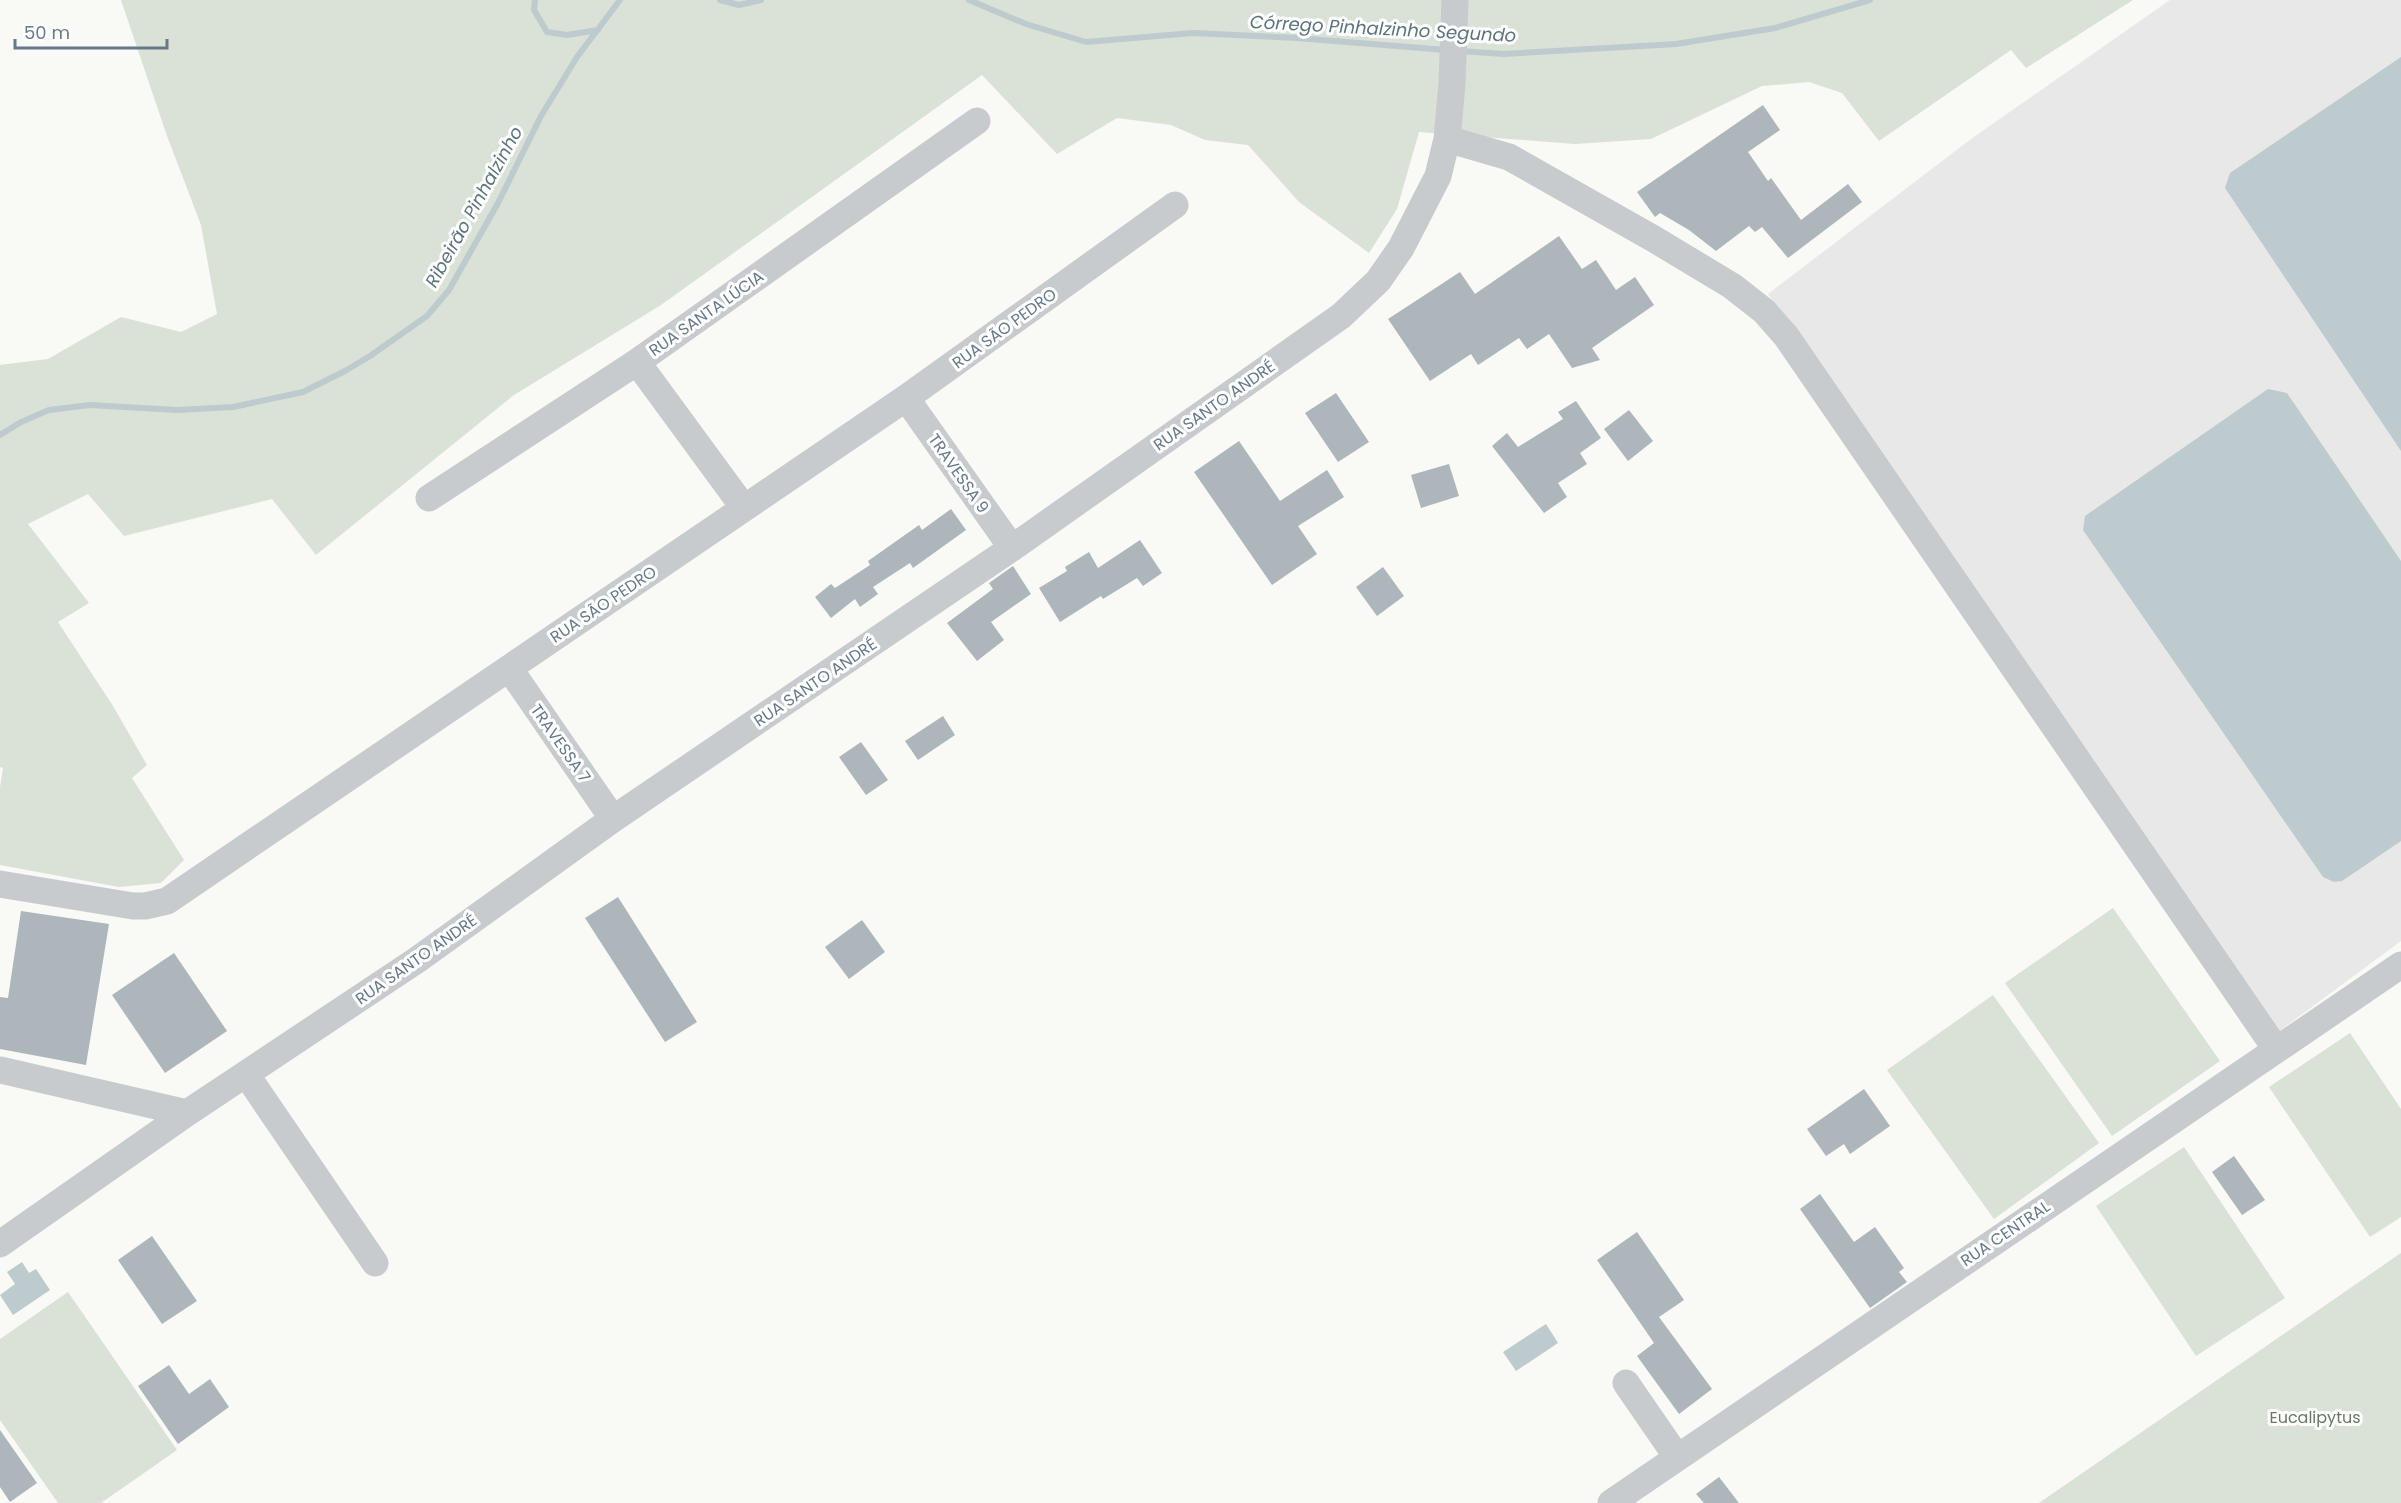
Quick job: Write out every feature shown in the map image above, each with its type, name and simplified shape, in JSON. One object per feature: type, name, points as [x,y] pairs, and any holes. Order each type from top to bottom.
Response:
[{"type":"street","name":"RUA SANTO ANDRÉ","points":[[0,1244],[187,1113],[417,960],[613,819],[1012,548],[1349,309],[1378,281],[1401,248],[1434,186],[1447,139],[1455,10]]},
{"type":"street","name":"RUA SANTA LÚCIA","points":[[429,498],[637,362],[977,122]]},
{"type":"street","points":[[1447,139],[1509,157],[1543,175],[1732,286],[1764,311],[1786,336],[2276,1049]]},
{"type":"street","name":"RUA SÃO PEDRO","points":[[0,884],[133,906],[167,901],[906,399],[1175,205]]},
{"type":"street","points":[[637,362],[744,508]]},
{"type":"street","name":"TRAVESSA 9","points":[[906,399],[1012,548]]},
{"type":"street","name":"TRAVESSA 7","points":[[509,668],[613,819]]},
{"type":"street","name":"RUA CENTRAL","points":[[1611,1503],[2401,965]]},
{"type":"street","points":[[0,1071],[187,1113]]},
{"type":"street","points":[[246,1074],[375,1263]]},
{"type":"street","points":[[1626,1383],[1677,1457]]},
{"type":"shaded area","points":[[2170,0],[2401,0],[2401,941],[2278,1032],[1768,294],[1971,139]]},
{"type":"shaded area","points":[[2401,57],[2401,451],[2225,188],[2230,173]]},
{"type":"shaded area","points":[[2268,389],[2287,393],[2401,561],[2401,841],[2342,881],[2334,882],[2323,877],[2083,530],[2085,516]]},
{"type":"shaded area","points":[[22,1262],[29,1273],[36,1269],[50,1290],[13,1315],[0,1295],[15,1284],[7,1272]]},
{"type":"shaded area","points":[[1546,1324],[1558,1343],[1516,1371],[1503,1352]]},
{"type":"green space","points":[[121,0],[2133,0],[2026,68],[2011,50],[1879,141],[1842,93],[1809,82],[1762,86],[1651,139],[1575,144],[1419,132],[1397,209],[1369,253],[1299,202],[1248,145],[1205,140],[1171,125],[1117,118],[1057,154],[982,75],[661,305],[514,395],[316,555],[272,499],[124,536],[88,494],[28,524],[89,603],[58,622],[113,706],[147,765],[132,778],[184,860],[161,883],[119,887],[0,865],[0,787],[3,768],[0,767],[0,365],[48,359],[121,317],[181,332],[217,314],[201,225],[167,136]]},
{"type":"green space","points":[[2113,908],[2220,1061],[2112,1136],[2005,983]]},
{"type":"green space","points":[[1993,995],[2099,1143],[1994,1219],[1887,1070]]},
{"type":"green space","points":[[2350,1033],[2401,1109],[2401,1217],[2370,1237],[2269,1087]]},
{"type":"green space","points":[[2184,1147],[2285,1298],[2196,1356],[2096,1206]]},
{"type":"green space","name":"Eucalipytus","points":[[2401,1253],[2401,1503],[2039,1503]]},
{"type":"green space","points":[[68,1292],[177,1450],[101,1503],[58,1503],[0,1420],[0,1339]]},
{"type":"building","points":[[1763,105],[1780,130],[1748,152],[1768,181],[1771,178],[1801,220],[1848,184],[1862,202],[1788,258],[1762,227],[1755,232],[1749,226],[1716,251],[1689,230],[1660,213],[1655,217],[1637,192]]},
{"type":"building","points":[[1559,236],[1582,269],[1596,260],[1616,290],[1635,277],[1654,305],[1592,348],[1600,360],[1572,368],[1549,334],[1527,349],[1519,338],[1478,365],[1471,354],[1430,381],[1388,319],[1460,272],[1475,294]]},
{"type":"building","points":[[1336,393],[1369,442],[1338,462],[1305,413]]},
{"type":"building","points":[[1576,401],[1601,438],[1580,453],[1587,464],[1558,483],[1567,497],[1544,513],[1492,446],[1507,433],[1518,447],[1563,419],[1558,412]]},
{"type":"building","points":[[1629,410],[1653,441],[1628,461],[1604,429]]},
{"type":"building","points":[[1239,441],[1280,501],[1327,470],[1344,497],[1298,526],[1317,554],[1272,585],[1194,472]]},
{"type":"building","points":[[1449,464],[1459,496],[1421,508],[1411,475]]},
{"type":"building","points":[[951,509],[966,530],[913,568],[910,563],[873,587],[878,594],[860,607],[855,599],[831,618],[815,597],[831,584],[835,588],[870,565],[868,561],[919,525],[922,530]]},
{"type":"building","points":[[1140,540],[1162,573],[1143,586],[1137,578],[1103,599],[1101,596],[1060,622],[1039,588],[1067,571],[1065,567],[1089,552],[1098,568]]},
{"type":"building","points":[[1013,566],[1031,594],[991,622],[1004,640],[977,661],[947,623],[993,589],[989,583]]},
{"type":"building","points":[[1383,567],[1404,596],[1377,616],[1356,587]]},
{"type":"building","points":[[943,716],[955,735],[918,760],[905,741]]},
{"type":"building","points":[[861,742],[888,780],[866,795],[839,757]]},
{"type":"building","points":[[618,897],[697,1022],[665,1042],[585,918]]},
{"type":"building","points":[[21,911],[109,924],[86,1065],[0,1049],[0,997],[8,998]]},
{"type":"building","points":[[862,920],[885,952],[849,979],[825,947]]},
{"type":"building","points":[[174,953],[227,1031],[165,1073],[112,995]]},
{"type":"building","points":[[1864,1089],[1890,1126],[1850,1154],[1844,1144],[1826,1156],[1807,1129]]},
{"type":"building","points":[[2234,1156],[2265,1200],[2242,1215],[2212,1172]]},
{"type":"building","points":[[1820,1194],[1854,1242],[1875,1227],[1904,1268],[1899,1272],[1907,1282],[1870,1308],[1800,1209]]},
{"type":"building","points":[[1637,1232],[1684,1300],[1659,1317],[1712,1389],[1679,1414],[1637,1356],[1654,1343],[1597,1260]]},
{"type":"building","points":[[152,1236],[197,1301],[162,1324],[118,1260]]},
{"type":"building","points":[[169,1365],[189,1394],[210,1379],[229,1407],[178,1444],[138,1386]]},
{"type":"building","points":[[0,1430],[37,1483],[10,1502],[0,1487]]},
{"type":"building","points":[[1719,1477],[1739,1503],[1704,1503],[1696,1494]]},
{"type":"waterway","points":[[535,0],[534,10],[547,32],[567,35],[598,30]]},
{"type":"waterway","name":"Ribeirão Pinhalzinho","points":[[0,435],[21,422],[49,410],[90,405],[177,410],[233,407],[303,392],[370,356],[427,316],[449,290],[498,203],[541,116],[577,57],[620,0]]},
{"type":"waterway","name":"Córrego Pinhalzinho Segundo","points":[[720,0],[739,5],[761,0]]},
{"type":"waterway","name":"Córrego Pinhalzinho Segundo","points":[[969,0],[1026,24],[1086,42],[1193,33],[1297,38],[1446,50]]},
{"type":"waterway","name":"Córrego Pinhalzinho Segundo","points":[[1459,51],[1504,54],[1676,44],[1775,28],[1870,0]]}]
